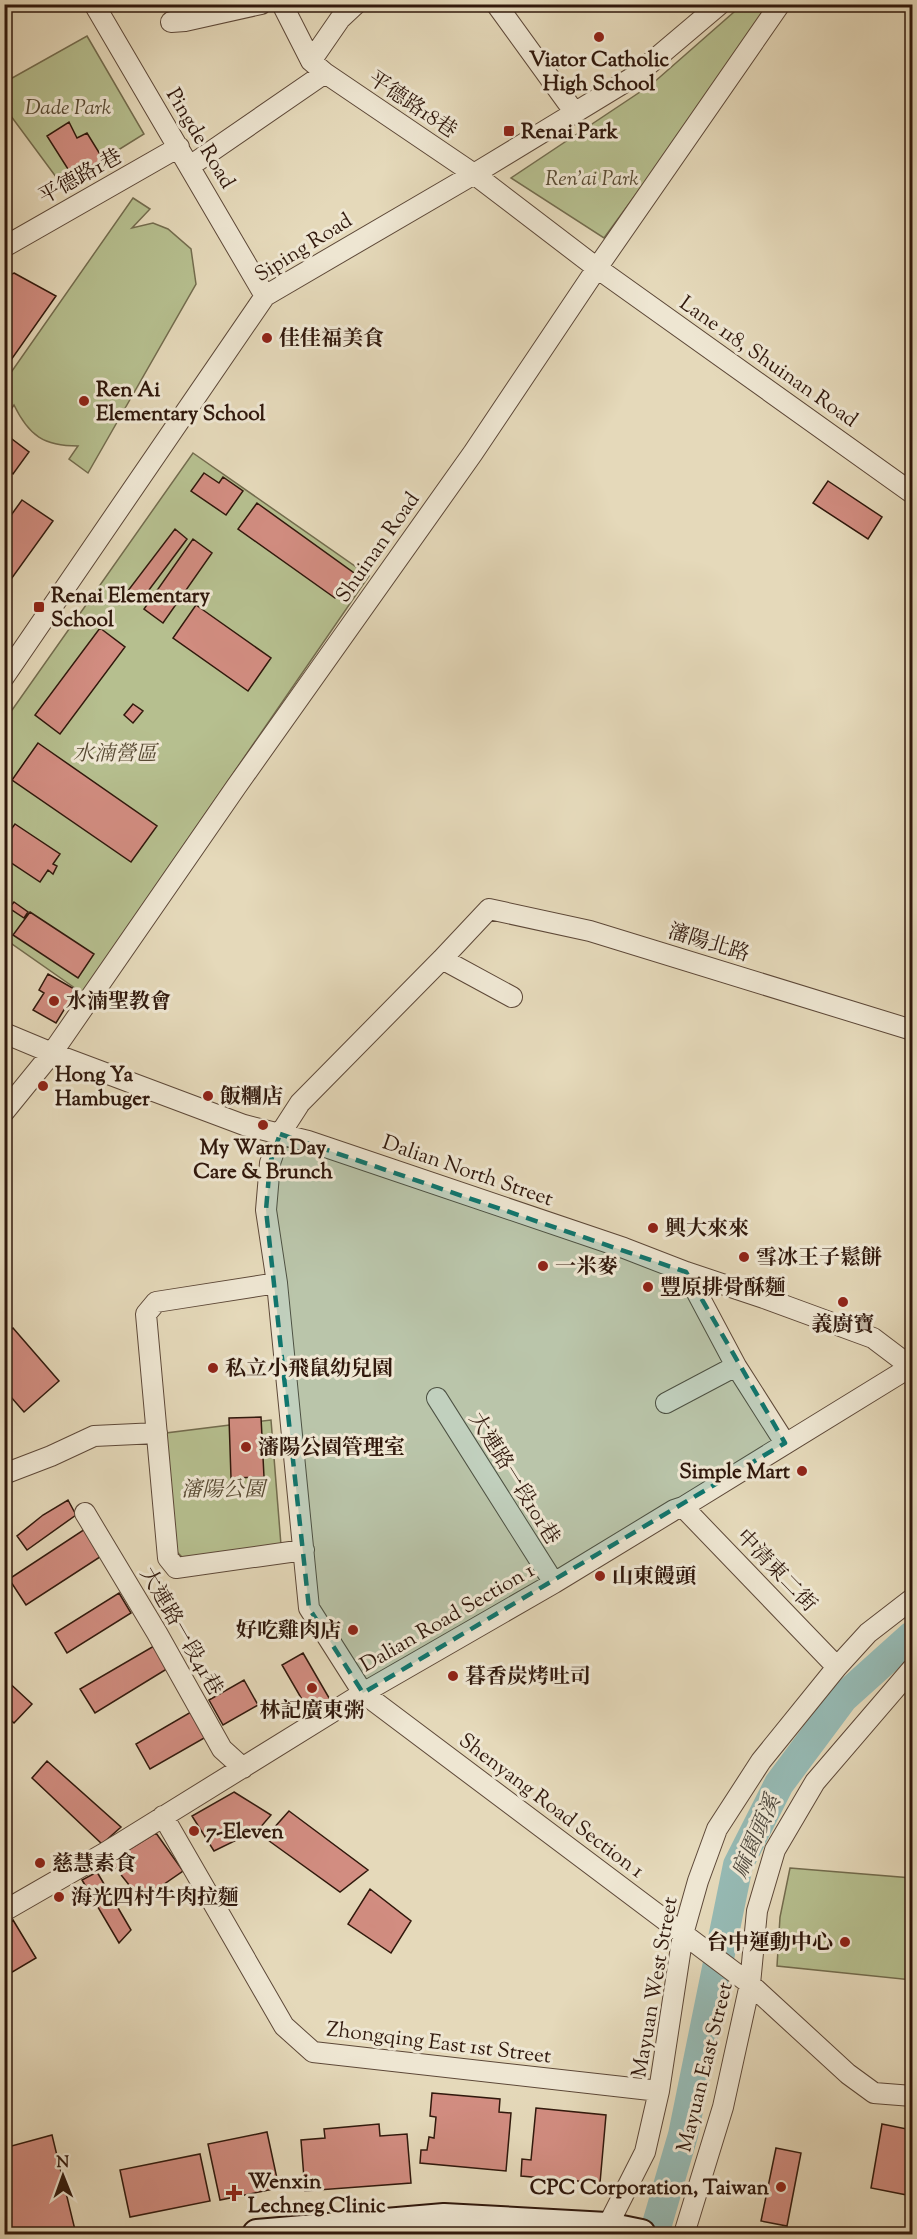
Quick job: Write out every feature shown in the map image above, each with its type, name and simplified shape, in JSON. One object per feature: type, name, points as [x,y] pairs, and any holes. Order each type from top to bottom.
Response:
[{"type":"main road","points":[[257,2235],[444,2218],[641,2235]]},
{"type":"street","name":"Pingde Road","points":[[94,4],[265,296]]},
{"type":"street","points":[[171,22],[261,4]]},
{"type":"street","points":[[282,4],[318,67]]},
{"type":"street","points":[[190,166],[318,67],[340,19],[356,4]]},
{"type":"street","points":[[496,4],[575,113]]},
{"type":"street","name":"Siping Road","points":[[4,677],[265,296],[474,174],[635,76],[720,4]]},
{"type":"street","name":"Shuinan Road","points":[[4,1112],[52,1053],[236,787],[473,453],[597,268],[780,4]]},
{"type":"street","name":"平德路18巷","points":[[318,67],[474,174],[597,268]]},
{"type":"street","name":"平德路1巷","points":[[4,247],[179,147]]},
{"type":"street","name":"Lane 118, Shuinan Road","points":[[597,268],[912,493]]},
{"type":"street","name":"瀋陽北路","points":[[442,959],[489,909],[590,931],[912,1030]]},
{"type":"street","points":[[363,1693],[309,1608],[277,1283],[266,1210],[270,1163],[280,1134],[300,1103],[442,959],[512,997]]},
{"type":"street","name":"Dalian North Street","points":[[4,1033],[244,1125],[308,1141],[624,1248],[873,1338],[911,1366]]},
{"type":"street","points":[[686,1272],[736,1366],[785,1443]]},
{"type":"street","points":[[277,1283],[156,1302],[146,1314],[168,1558],[176,1568],[304,1550]]},
{"type":"street","points":[[666,1403],[736,1366]]},
{"type":"street","name":"Dalian Road Section 1","points":[[4,1911],[103,1854],[363,1693],[554,1583],[674,1510],[683,1507],[911,1366]]},
{"type":"street","name":"大連路一段101巷","points":[[436,1398],[554,1583]]},
{"type":"street","points":[[4,1474],[94,1436],[157,1433]]},
{"type":"street","name":"中清東二街","points":[[683,1507],[837,1667]]},
{"type":"street","name":"大連路一段41巷","points":[[85,1513],[151,1623],[222,1749],[243,1768]]},
{"type":"street","name":"Mayuan West Street","points":[[608,2231],[645,2152],[690,1939],[698,1881],[717,1829],[761,1761],[837,1667],[868,1633],[912,1599]]},
{"type":"street","name":"Mayuan East Street","points":[[684,2235],[723,2108],[750,1984],[757,1911],[775,1850],[815,1782],[912,1669]]},
{"type":"street","name":"Shenyang Road Section 1","points":[[363,1693],[750,1984],[848,2074],[874,2093],[912,2096]]},
{"type":"street","name":"Zhongqing East 1st Street","points":[[162,1816],[285,2026],[313,2052],[659,2091]]},
{"type":"highlighted area","points":[[280,1134],[686,1272],[785,1443],[363,1693],[309,1608],[266,1210],[270,1163]]},
{"type":"green space","name":"Ren'ai Park","points":[[742,5],[774,5],[604,238],[511,178],[652,84]]},
{"type":"green space","name":"Dade Park","points":[[87,36],[144,134],[62,185],[5,108],[5,82]]},
{"type":"green space","points":[[133,198],[150,209],[132,228],[153,223],[168,229],[191,249],[196,284],[88,473],[69,459],[78,446],[56,444],[39,437],[32,432],[14,405],[5,418],[5,381]]},
{"type":"green space","name":"水湳營區","points":[[193,453],[369,576],[82,993],[5,939],[5,720]]},
{"type":"green space","name":"瀋陽公園","points":[[271,1420],[281,1545],[276,1551],[182,1557],[174,1549],[166,1433]]},
{"type":"green space","name":"台中運動中心","points":[[790,1868],[912,1878],[912,1980],[777,1966],[780,1917]]},
{"type":"building","points":[[69,122],[77,138],[87,133],[103,159],[73,177],[47,136]]},
{"type":"building","points":[[14,273],[56,296],[4,370],[4,278]]},
{"type":"building","points":[[4,433],[29,452],[13,474],[4,467]]},
{"type":"building","points":[[204,473],[219,483],[223,477],[243,491],[226,515],[191,491]]},
{"type":"building","points":[[828,481],[882,517],[868,539],[813,503]]},
{"type":"building","points":[[22,500],[53,521],[4,589],[4,525]]},
{"type":"building","points":[[257,503],[361,578],[348,596],[340,591],[335,598],[238,529]]},
{"type":"building","points":[[175,529],[187,539],[140,602],[127,592]]},
{"type":"building","points":[[193,539],[212,553],[163,623],[144,609]]},
{"type":"building","points":[[196,605],[271,658],[248,691],[173,638]]},
{"type":"building","points":[[100,628],[125,647],[60,734],[35,715]]},
{"type":"building","points":[[133,704],[143,711],[133,723],[124,715]]},
{"type":"building","points":[[38,743],[157,826],[131,862],[12,780]]},
{"type":"building","points":[[15,824],[60,854],[53,864],[57,866],[53,874],[48,870],[40,882],[4,858],[4,839]]},
{"type":"building","points":[[4,858],[11,862],[4,871]]},
{"type":"building","points":[[14,902],[28,912],[24,918],[9,908]]},
{"type":"building","points":[[30,912],[94,954],[78,978],[13,935]]},
{"type":"building","name":"水湳聖教會","points":[[48,974],[76,990],[56,1023],[33,1010],[44,993],[39,990]]},
{"type":"building","points":[[13,1328],[59,1381],[24,1412],[4,1389],[4,1335]]},
{"type":"building","points":[[4,1400],[11,1407],[4,1413]]},
{"type":"building","name":"瀋陽公園管理室","points":[[261,1417],[264,1477],[231,1478],[229,1418]]},
{"type":"building","points":[[68,1500],[76,1515],[27,1550],[17,1536],[43,1515]]},
{"type":"building","points":[[85,1529],[103,1555],[26,1605],[9,1579]]},
{"type":"building","points":[[119,1593],[131,1613],[67,1653],[55,1633]]},
{"type":"building","points":[[154,1646],[170,1667],[95,1713],[80,1689]]},
{"type":"building","points":[[303,1653],[332,1703],[311,1715],[282,1665]]},
{"type":"building","points":[[4,1678],[32,1704],[14,1723],[4,1714]]},
{"type":"building","points":[[244,1680],[258,1705],[223,1725],[209,1700]]},
{"type":"building","points":[[191,1712],[206,1737],[150,1769],[136,1744]]},
{"type":"building","points":[[47,1761],[121,1827],[102,1844],[32,1778]]},
{"type":"building","points":[[234,1792],[271,1815],[259,1829],[214,1851],[192,1816]]},
{"type":"building","points":[[289,1811],[368,1870],[340,1892],[265,1838]]},
{"type":"building","points":[[156,1833],[183,1871],[141,1900],[110,1861]]},
{"type":"building","points":[[97,1872],[131,1930],[119,1943],[82,1880]]},
{"type":"building","points":[[370,1889],[411,1921],[391,1953],[348,1924]]},
{"type":"building","points":[[13,1920],[36,1958],[4,1977],[4,1925]]},
{"type":"building","points":[[432,2093],[500,2099],[499,2112],[511,2113],[506,2171],[420,2163],[421,2150],[427,2150],[429,2137],[434,2138],[436,2117],[430,2116]]},
{"type":"building","points":[[536,2108],[606,2115],[600,2183],[521,2176],[522,2159],[531,2160]]},
{"type":"building","points":[[379,2124],[380,2136],[407,2134],[411,2183],[305,2191],[301,2140],[325,2138],[324,2129]]},
{"type":"building","points":[[882,2124],[912,2130],[912,2196],[871,2188]]},
{"type":"building","points":[[267,2132],[279,2188],[220,2200],[208,2144]]},
{"type":"building","points":[[52,2135],[76,2234],[4,2234],[4,2148]]},
{"type":"building","name":"CPC Corporation, Taiwan","points":[[776,2148],[801,2153],[787,2226],[761,2221]]},
{"type":"building","points":[[200,2154],[210,2201],[130,2217],[120,2170]]},
{"type":"waterway","name":"麻園頭溪","points":[[657,2224],[683,2135],[738,1865],[779,1784],[843,1698],[912,1636]]},
{"type":"railway","points":[[396,2234],[404,2234]]},
{"type":"place","name":"Viator Catholic High School","points":[[599,37]]},
{"type":"place","name":"Renai Park","points":[[509,131]]},
{"type":"place","name":"佳佳福美食","points":[[267,338]]},
{"type":"place","name":"Ren Ai Elementary School","points":[[84,401]]},
{"type":"place","name":"Renai Elementary School","points":[[39,607]]},
{"type":"place","name":"水湳聖教會","points":[[54,1001]]},
{"type":"place","name":"Hong Ya Hambuger","points":[[43,1086]]},
{"type":"place","name":"飯糰店","points":[[208,1096]]},
{"type":"place","name":"My Warn Day Care & Brunch","points":[[263,1125]]},
{"type":"place","name":"興大來來","points":[[653,1228]]},
{"type":"place","name":"雪冰王子鬆餅","points":[[744,1257]]},
{"type":"place","name":"一米麥","points":[[543,1266]]},
{"type":"place","name":"豐原排骨酥麵","points":[[648,1287]]},
{"type":"place","name":"義廚寶","points":[[843,1302]]},
{"type":"place","name":"私立小飛鼠幼兒園","points":[[213,1368]]},
{"type":"place","name":"瀋陽公園管理室","points":[[246,1447]]},
{"type":"place","name":"Simple Mart","points":[[802,1471]]},
{"type":"place","name":"山東饅頭","points":[[600,1576]]},
{"type":"place","name":"好吃雞肉店","points":[[353,1630]]},
{"type":"place","name":"暮香炭烤吐司","points":[[453,1676]]},
{"type":"place","name":"林記廣東粥","points":[[312,1688]]},
{"type":"place","name":"7-Eleven","points":[[194,1831]]},
{"type":"place","name":"慈慧素食","points":[[40,1863]]},
{"type":"place","name":"海光四村牛肉拉麵","points":[[59,1897]]},
{"type":"place","name":"台中運動中心","points":[[845,1942]]},
{"type":"place","name":"CPC Corporation, Taiwan","points":[[781,2187]]},
{"type":"place","name":"Wenxin Lechneg Clinic","points":[[234,2193]]}]
